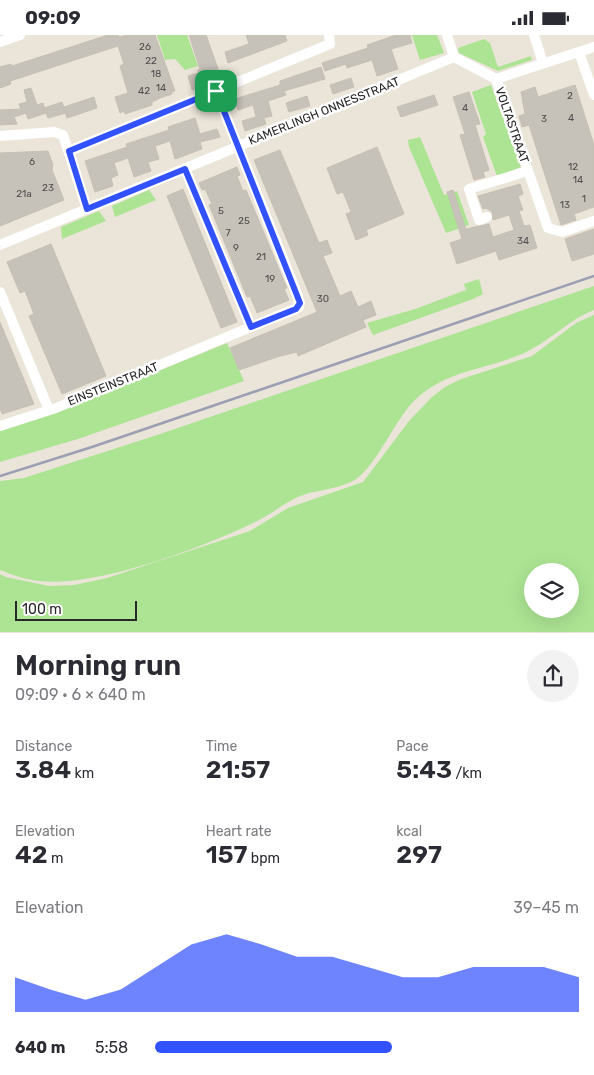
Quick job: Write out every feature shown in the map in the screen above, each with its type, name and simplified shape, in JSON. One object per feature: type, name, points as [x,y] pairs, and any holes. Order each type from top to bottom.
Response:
[{"type":"street","points":[[0,42],[20,35]]},
{"type":"street","points":[[69,151],[330,44],[329,35]]},
{"type":"street","points":[[447,35],[454,57],[496,79],[594,47]]},
{"type":"street","points":[[534,35],[543,63]]},
{"type":"street","points":[[579,52],[594,95]]},
{"type":"street","name":"KAMERLINGH ONNESSTRAAT","points":[[0,245],[454,57]]},
{"type":"street","name":"VOLTASTRAAT","points":[[496,79],[548,228],[562,232],[594,221]]},
{"type":"street","points":[[216,91],[236,147]]},
{"type":"street","points":[[0,135],[54,132],[63,135],[87,209]]},
{"type":"street","name":"EINSTEINSTRAAT","points":[[0,426],[49,410],[296,309],[300,303],[236,147]]},
{"type":"street","points":[[185,169],[251,327]]},
{"type":"street","name":"VOLTASTRAAT","points":[[487,217],[478,220],[469,189],[528,171]]},
{"type":"street","points":[[0,292],[49,410]]},
{"type":"green space","points":[[157,35],[187,35],[198,66],[185,70],[175,59],[165,60]]},
{"type":"green space","points":[[412,35],[437,35],[444,53],[420,60]]},
{"type":"green space","points":[[484,39],[490,43],[498,67],[531,56],[532,60],[498,71],[459,53],[458,48]]},
{"type":"green space","points":[[491,85],[521,167],[497,176],[483,137],[486,134],[472,92]]},
{"type":"green space","points":[[420,137],[444,195],[457,191],[469,225],[446,233],[409,147],[408,140]]},
{"type":"green space","points":[[149,190],[156,200],[115,217],[112,206]]},
{"type":"green space","points":[[99,211],[106,221],[62,239],[61,227]]},
{"type":"green space","points":[[479,279],[483,294],[473,299],[373,335],[367,323],[415,309],[466,290],[464,284]]},
{"type":"green space","points":[[594,286],[594,310],[577,318],[538,345],[516,357],[458,374],[430,388],[417,398],[401,417],[372,463],[356,479],[349,483],[298,497],[259,520],[211,541],[182,553],[120,572],[91,578],[40,581],[30,580],[0,570],[0,481],[24,478],[160,434]]},
{"type":"green space","points":[[594,315],[594,632],[0,632],[0,574],[49,586],[74,585],[107,578],[250,531],[288,508],[363,482],[409,421],[432,397],[445,387],[461,379],[532,356],[576,323]]},
{"type":"green space","points":[[227,343],[244,381],[78,439],[0,462],[0,431],[58,412]]},
{"type":"building","points":[[108,35],[118,35],[119,37],[127,35],[155,35],[175,91],[152,102],[152,105],[125,114],[124,111],[120,113],[115,97],[128,93],[120,66],[124,64],[118,46],[10,81],[11,84],[0,88],[0,67],[11,64],[12,66]]},
{"type":"building","points":[[189,35],[206,35],[222,80],[192,90],[188,76],[198,73],[200,69]]},
{"type":"building","points":[[246,35],[285,35],[287,41],[228,63],[225,52],[249,44]]},
{"type":"building","points":[[396,35],[410,35],[412,43],[391,49],[398,69],[377,76],[372,60],[347,68],[346,64],[325,71],[322,63],[368,48],[367,45]]},
{"type":"building","points":[[321,67],[325,79],[284,91],[286,95],[268,101],[272,116],[264,118],[266,124],[245,131],[242,121],[256,117],[253,105],[238,110],[235,99],[280,85],[280,81]]},
{"type":"building","points":[[351,78],[354,87],[333,94],[330,85]]},
{"type":"building","points":[[575,85],[594,145],[594,207],[574,214],[576,220],[561,225],[529,125],[522,127],[519,116],[525,114],[521,92],[535,87],[538,97]]},
{"type":"building","points":[[31,88],[37,105],[43,103],[46,113],[28,119],[26,113],[14,117],[17,124],[0,125],[0,110],[21,109],[19,104],[27,102],[24,90]]},
{"type":"building","points":[[469,92],[480,124],[475,125],[489,170],[483,172],[485,177],[474,180],[460,135],[465,134],[453,97]]},
{"type":"building","points":[[434,95],[438,105],[401,117],[397,107]]},
{"type":"building","points":[[307,96],[310,106],[289,112],[286,103]]},
{"type":"building","points":[[94,97],[97,108],[67,118],[64,107]]},
{"type":"building","points":[[62,102],[66,113],[48,118],[44,108]]},
{"type":"building","points":[[195,118],[200,134],[217,129],[220,137],[200,142],[202,149],[175,159],[170,141],[155,146],[159,159],[148,162],[151,171],[134,177],[128,158],[114,163],[118,175],[111,178],[113,186],[95,192],[85,161],[127,147],[126,144],[169,130],[168,127]]},
{"type":"building","points":[[377,147],[404,214],[366,230],[368,235],[356,240],[346,214],[351,212],[343,192],[337,194],[327,168]]},
{"type":"building","points":[[280,150],[319,243],[327,240],[332,253],[323,256],[340,296],[351,291],[358,307],[371,301],[376,315],[363,320],[366,327],[298,356],[297,352],[280,356],[239,370],[230,348],[317,312],[254,160]]},
{"type":"building","points":[[48,151],[53,165],[52,170],[64,200],[0,226],[0,153]]},
{"type":"building","points":[[237,167],[240,175],[237,176],[243,191],[246,190],[287,288],[284,289],[289,300],[257,313],[250,296],[247,297],[209,205],[212,204],[205,189],[202,190],[199,183]]},
{"type":"building","points":[[520,184],[523,194],[518,196],[523,210],[519,211],[524,226],[530,225],[537,248],[499,260],[496,251],[457,264],[450,243],[462,239],[447,192],[453,190],[466,229],[489,224],[493,237],[514,230],[509,215],[493,220],[492,212],[486,208],[483,209],[478,196]]},
{"type":"building","points":[[183,189],[237,322],[221,328],[167,196]]},
{"type":"building","points":[[594,229],[594,254],[572,261],[565,239]]},
{"type":"building","points":[[51,244],[106,376],[62,394],[29,316],[34,314],[25,291],[20,293],[7,262]]},
{"type":"building","points":[[0,322],[34,404],[2,414],[0,408]]},
{"type":"railway","points":[[0,476],[92,447],[594,276]]},
{"type":"route","points":[[216,91],[236,147],[300,303],[296,309],[251,327],[185,169],[87,209],[69,151],[216,91]]}]
